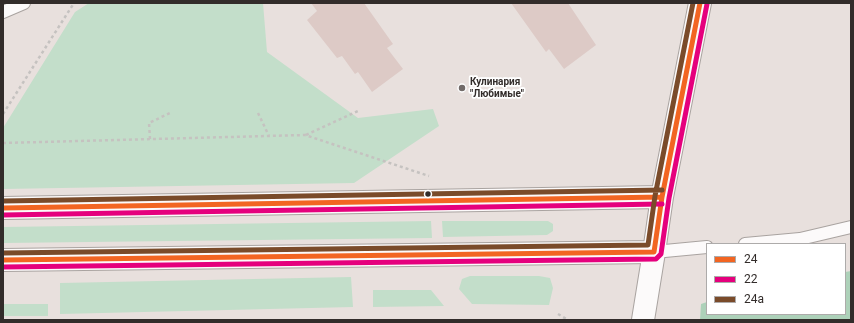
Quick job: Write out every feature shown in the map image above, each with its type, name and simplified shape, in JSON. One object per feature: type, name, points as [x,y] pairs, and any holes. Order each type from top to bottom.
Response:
[{"type":"street","points":[[644,320],[662,197],[700,3]]},
{"type":"street","points":[[3,208],[662,197]]},
{"type":"street","points":[[3,260],[654,252]]},
{"type":"lane","points":[[3,12],[24,3]]},
{"type":"lane","points":[[755,243],[800,239],[851,226]]},
{"type":"lane","points":[[654,252],[706,247]]},
{"type":"path","points":[[3,114],[74,3]]},
{"type":"path","points":[[305,135],[360,110]]},
{"type":"path","points":[[150,139],[150,123],[170,113]]},
{"type":"path","points":[[258,113],[269,136]]},
{"type":"path","points":[[3,142],[305,135],[430,176]]},
{"type":"path","points":[[558,314],[568,320]]},
{"type":"green space","points":[[89,3],[263,3],[267,52],[358,118],[433,109],[439,126],[354,183],[3,189],[3,128],[75,12]]},
{"type":"green space","points":[[431,221],[432,238],[3,243],[3,227]]},
{"type":"green space","points":[[442,221],[548,221],[553,224],[553,231],[547,235],[443,237]]},
{"type":"green space","points":[[851,271],[851,320],[700,320],[701,304],[706,302],[706,315],[846,315],[846,272]]},
{"type":"green space","points":[[470,276],[539,276],[550,278],[553,288],[549,305],[472,304],[459,289],[462,279]]},
{"type":"green space","points":[[351,277],[353,307],[60,314],[60,283]]},
{"type":"green space","points":[[373,290],[431,290],[444,306],[373,307]]},
{"type":"green space","points":[[3,304],[48,304],[48,316],[3,316]]},
{"type":"building","points":[[311,3],[364,3],[393,44],[387,48],[403,69],[372,92],[358,72],[355,74],[342,56],[337,58],[307,20],[317,11]]},
{"type":"building","points":[[511,3],[568,3],[596,45],[564,69],[549,49],[546,52]]},
{"type":"transit line","name":"24a","points":[[3,253],[648,245],[655,196],[693,3]]},
{"type":"transit line","name":"24","points":[[3,260],[654,252],[662,197],[700,3]]},
{"type":"transit line","name":"22","points":[[3,267],[656,259],[661,254],[669,198],[707,4]]},
{"type":"transit line","name":"24a","points":[[3,201],[662,190]]},
{"type":"transit line","name":"24","points":[[3,208],[662,197]]},
{"type":"transit line","name":"22","points":[[3,215],[662,204]]},
{"type":"place","name":"Кулинария \"Любимые\"","points":[[462,88]]}]
